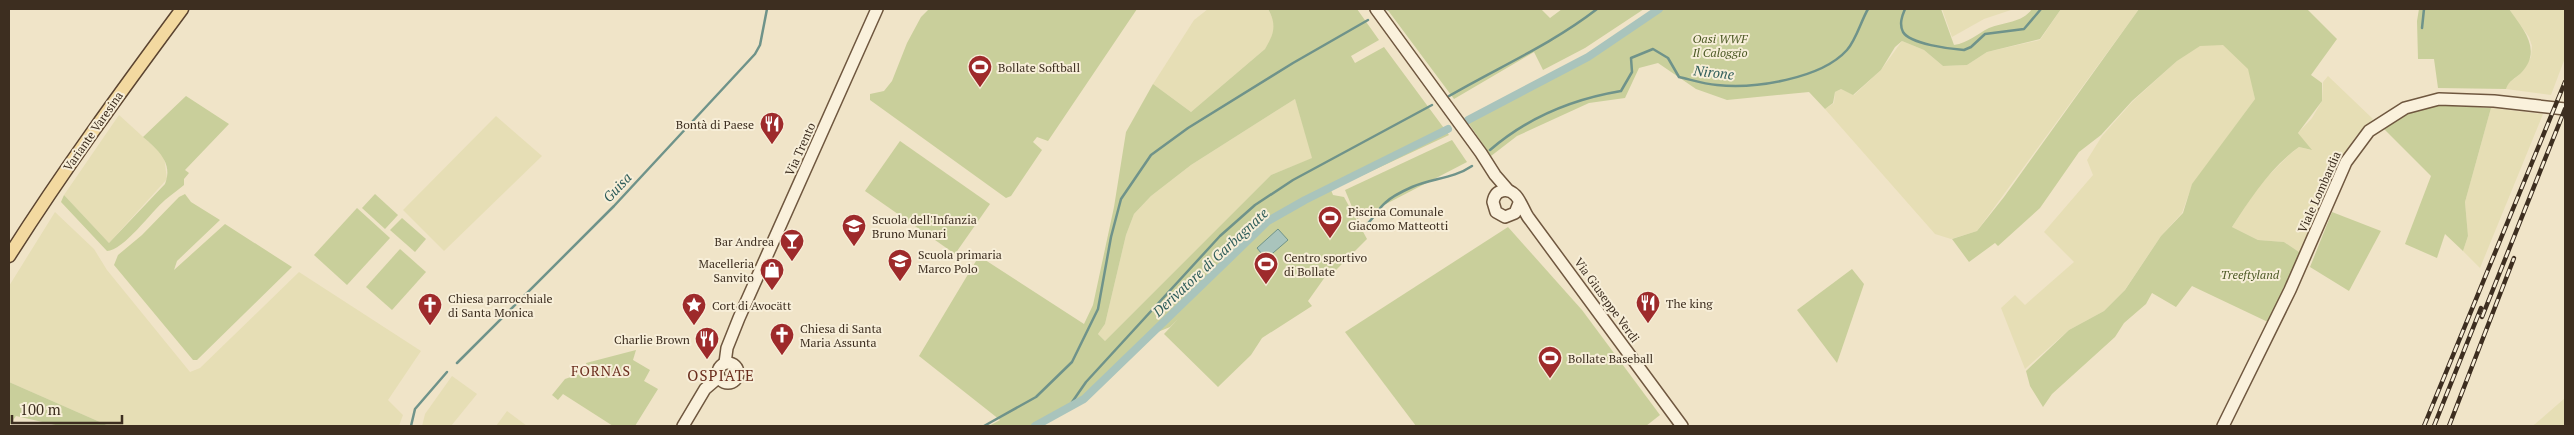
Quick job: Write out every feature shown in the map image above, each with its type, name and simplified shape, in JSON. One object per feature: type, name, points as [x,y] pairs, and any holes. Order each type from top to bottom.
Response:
[{"type":"main road","name":"Variante Varesina","points":[[9,256],[114,100],[182,9]]},
{"type":"street","name":"Via Trento","points":[[728,363],[727,348],[877,9]]},
{"type":"street","points":[[1376,9],[1488,165],[1508,190],[1516,195],[1519,203],[1517,210],[1511,215],[1503,216],[1496,212],[1493,206],[1494,198],[1488,165]]},
{"type":"street","name":"Viale Lombardia","points":[[2223,426],[2290,290],[2346,162],[2369,131],[2391,114],[2405,108],[2439,99],[2487,100],[2565,109]]},
{"type":"street","points":[[1494,198],[1500,192],[1508,190]]},
{"type":"street","name":"Via Giuseppe Verdi","points":[[1519,203],[1682,426]]},
{"type":"street","name":"Via Giuseppe Verdi","points":[[1511,215],[1527,224],[1545,239]]},
{"type":"street","points":[[728,363],[737,368],[738,376],[730,383],[721,379],[718,369],[728,363]]},
{"type":"street","points":[[684,426],[721,379]]},
{"type":"shaded area","points":[[1208,9],[1268,9],[1275,24],[1273,36],[1265,49],[1191,112],[1153,84],[1194,20]]},
{"type":"shaded area","points":[[1942,9],[2014,9],[1984,19],[1952,37]]},
{"type":"shaded area","points":[[2061,9],[2139,9],[1977,231],[1951,239],[1935,234],[1825,109],[1834,103],[1835,92],[1841,89],[1854,95],[1881,70],[1902,41],[1924,50],[1943,66],[1967,65],[1987,52],[2040,40]]},
{"type":"shaded area","points":[[2509,9],[2565,9],[2565,58],[2551,95],[2506,89],[2508,83],[2518,76],[2531,57],[2532,46],[2529,37]]},
{"type":"shaded area","points":[[2223,44],[2249,69],[2255,99],[2192,185],[2182,213],[2161,236],[2124,291],[2104,311],[2069,330],[2025,369],[2001,308],[2015,295],[2025,305],[2074,262],[2044,232],[2093,175],[2087,160],[2102,136],[2133,101],[2177,61],[2200,45]]},
{"type":"shaded area","points":[[2328,76],[2373,119],[2356,136],[2341,158],[2302,254],[2284,242],[2258,240],[2232,227],[2260,184],[2289,155],[2299,147],[2311,150],[2298,133],[2312,118],[2322,101],[2323,82]]},
{"type":"shaded area","points":[[1295,99],[1313,158],[1271,175],[1105,341],[1098,334],[1105,324],[1126,235],[1134,214],[1151,196],[1191,165]]},
{"type":"shaded area","points":[[2491,108],[2543,114],[2480,268],[2463,251],[2468,236],[2465,202]]},
{"type":"shaded area","points":[[119,115],[164,156],[167,179],[109,243],[64,195]]},
{"type":"shaded area","points":[[496,116],[542,156],[444,251],[403,210]]},
{"type":"shaded area","points":[[55,212],[94,249],[107,270],[190,372],[200,368],[299,272],[421,351],[388,400],[403,415],[399,426],[109,426],[9,382],[9,286]]},
{"type":"shaded area","points":[[452,376],[477,394],[451,426],[422,426],[425,414]]},
{"type":"shaded area","points":[[2565,398],[2565,426],[2532,426],[2535,424]]},
{"type":"shaded area","points":[[507,411],[527,426],[496,426]]},
{"type":"green space","name":"Bollate Softball","points":[[929,9],[1137,9],[1048,141],[1037,137],[1033,142],[1042,150],[1011,196],[1006,198],[870,100],[870,94],[884,91],[892,81],[907,43],[921,17]]},
{"type":"green space","points":[[1268,9],[1357,9],[1379,40],[1351,56],[1355,63],[1384,47],[1449,135],[1331,190],[1333,195],[1344,197],[1367,239],[1328,278],[1325,277],[1308,301],[1312,306],[1262,338],[1251,355],[1218,387],[1164,334],[1178,319],[1170,327],[1153,334],[1086,400],[1040,426],[989,426],[1000,420],[919,356],[979,256],[1084,324],[1093,305],[1114,207],[1126,132],[1153,84],[1191,112],[1265,49],[1271,39],[1273,29]],"holes":[[[1295,99],[1312,158],[1271,175],[1105,341],[1098,334],[1105,324],[1126,235],[1134,214],[1151,196],[1191,165]]]},
{"type":"green space","points":[[1387,9],[1541,9],[1550,18],[1562,9],[1644,9],[1585,48],[1543,70],[1534,52],[1454,99]]},
{"type":"green space","name":"Oasi WWF Il Caloggio","points":[[1655,9],[1941,9],[1954,45],[1968,40],[1989,28],[2018,20],[2032,9],[2061,9],[2040,39],[1987,52],[1967,65],[1943,66],[1924,50],[1902,41],[1895,47],[1881,70],[1853,95],[1841,89],[1835,92],[1833,103],[1825,109],[1809,92],[1727,100],[1696,89],[1658,63],[1639,68],[1625,98],[1589,103],[1517,136],[1491,156],[1465,118],[1587,54]]},
{"type":"green space","name":"Treeftyland","points":[[2139,9],[2307,9],[2337,39],[2311,75],[2322,83],[2322,101],[2298,133],[2312,150],[2299,147],[2279,164],[2246,205],[2232,227],[2258,240],[2284,242],[2302,254],[2270,323],[2192,286],[2176,307],[2152,293],[2146,304],[2124,323],[2115,337],[2052,394],[2043,407],[2030,386],[2026,371],[2069,330],[2104,311],[2125,290],[2161,236],[2183,213],[2192,184],[2255,99],[2248,69],[2223,45],[2200,46],[2177,61],[2132,101],[2101,135],[2079,152],[2040,208],[1998,246],[1995,243],[1969,262],[1952,239],[1977,231],[2004,197]]},
{"type":"green space","points":[[2419,9],[2509,9],[2525,32],[2531,48],[2527,64],[2506,89],[2438,88],[2434,59],[2418,59],[2417,21]]},
{"type":"green space","points":[[186,96],[229,124],[185,170],[189,173],[184,179],[184,185],[165,200],[121,245],[107,251],[61,202],[64,195],[109,243],[165,184],[167,176],[166,163],[154,146],[143,137]]},
{"type":"green space","points":[[2436,105],[2491,108],[2465,202],[2468,236],[2463,251],[2445,234],[2437,258],[2405,244],[2431,176],[2384,129],[2405,114]]},
{"type":"green space","points":[[1452,140],[1467,162],[1357,219],[1345,190]]},
{"type":"green space","points":[[900,141],[990,204],[955,254],[865,191]]},
{"type":"green space","points":[[185,194],[191,202],[220,220],[177,261],[174,270],[225,224],[292,267],[197,360],[193,360],[114,265],[118,255],[142,235],[179,197]]},
{"type":"green space","points":[[375,194],[398,215],[385,229],[362,208]]},
{"type":"green space","points":[[357,208],[390,238],[347,285],[314,255]]},
{"type":"green space","points":[[2332,212],[2381,231],[2349,291],[2310,267]]},
{"type":"green space","points":[[402,218],[426,239],[415,252],[390,230]]},
{"type":"green space","points":[[1508,227],[1582,310],[1660,415],[1646,426],[1416,426],[1345,332]]},
{"type":"green space","points":[[400,249],[426,272],[392,310],[366,287]]},
{"type":"green space","points":[[1852,269],[1864,284],[1837,363],[1797,310]]},
{"type":"green space","points":[[636,350],[633,360],[650,370],[644,381],[658,389],[635,426],[613,426],[563,394],[558,400],[552,395],[565,379],[588,371],[586,363]]},
{"type":"green space","points":[[9,382],[109,426],[60,426],[16,416],[9,426]]},
{"type":"water","points":[[1278,229],[1288,240],[1266,259],[1257,248]]},
{"type":"waterway","name":"Guisa","points":[[457,363],[614,206],[755,54],[760,45],[767,9]]},
{"type":"waterway","points":[[1449,96],[1544,44],[1597,9]]},
{"type":"waterway","name":"Derivatore di Garbagnate","points":[[1468,120],[1588,57],[1659,9]]},
{"type":"waterway","name":"Nirone","points":[[1490,150],[1519,128],[1535,119],[1585,99],[1621,91],[1632,72],[1631,58],[1653,49],[1668,58],[1679,77],[1707,84],[1749,85],[1786,80],[1804,75],[1835,60],[1847,50],[1868,9]]},
{"type":"waterway","name":"Nirone","points":[[1905,9],[1901,26],[1907,36],[1922,43],[1964,50],[1971,47],[1985,34],[2024,29],[2041,9]]},
{"type":"waterway","points":[[2422,28],[2424,9]]},
{"type":"waterway","points":[[984,426],[1036,397],[1072,362],[1098,309],[1111,237],[1121,199],[1151,155],[1188,128],[1293,63],[1368,20]]},
{"type":"waterway","points":[[1068,408],[1086,382],[1220,236],[1255,205],[1293,180],[1432,105]]},
{"type":"waterway","name":"Derivatore di Garbagnate","points":[[1035,426],[1084,399],[1268,221],[1305,200],[1448,129]]},
{"type":"waterway","name":"Nirone","points":[[1364,227],[1388,200],[1398,194],[1420,184],[1457,174],[1472,166]]},
{"type":"waterway","name":"Guisa","points":[[411,426],[415,409],[447,372]]},
{"type":"railway","points":[[2424,426],[2565,82]]},
{"type":"railway","points":[[2482,317],[2565,109]]},
{"type":"railway","points":[[2449,426],[2514,258]]},
{"type":"railway","points":[[2434,426],[2481,308]]},
{"type":"place","name":"Bollate Softball","points":[[980,88]]},
{"type":"place","name":"Bontà di Paese","points":[[772,145]]},
{"type":"place","name":"Piscina Comunale Giacomo Matteotti","points":[[1330,239]]},
{"type":"place","name":"Scuola dell'Infanzia Bruno Munari","points":[[854,247]]},
{"type":"place","name":"Bar Andrea","points":[[792,262]]},
{"type":"place","name":"Scuola primaria Marco Polo","points":[[900,282]]},
{"type":"place","name":"Centro sportivo di Bollate","points":[[1266,285]]},
{"type":"place","name":"Macelleria Sanvito","points":[[772,291]]},
{"type":"place","name":"The king","points":[[1648,324]]},
{"type":"place","name":"Chiesa parrocchiale di Santa Monica","points":[[430,326]]},
{"type":"place","name":"Cort di Avocätt","points":[[694,326]]},
{"type":"place","name":"Chiesa di Santa Maria Assunta","points":[[782,356]]},
{"type":"place","name":"Charlie Brown","points":[[707,360]]},
{"type":"place","name":"Bollate Baseball","points":[[1550,379]]},
{"type":"district","name":"FORNAS","points":[[601,370]]},
{"type":"district","name":"OSPIATE","points":[[721,375]]}]
